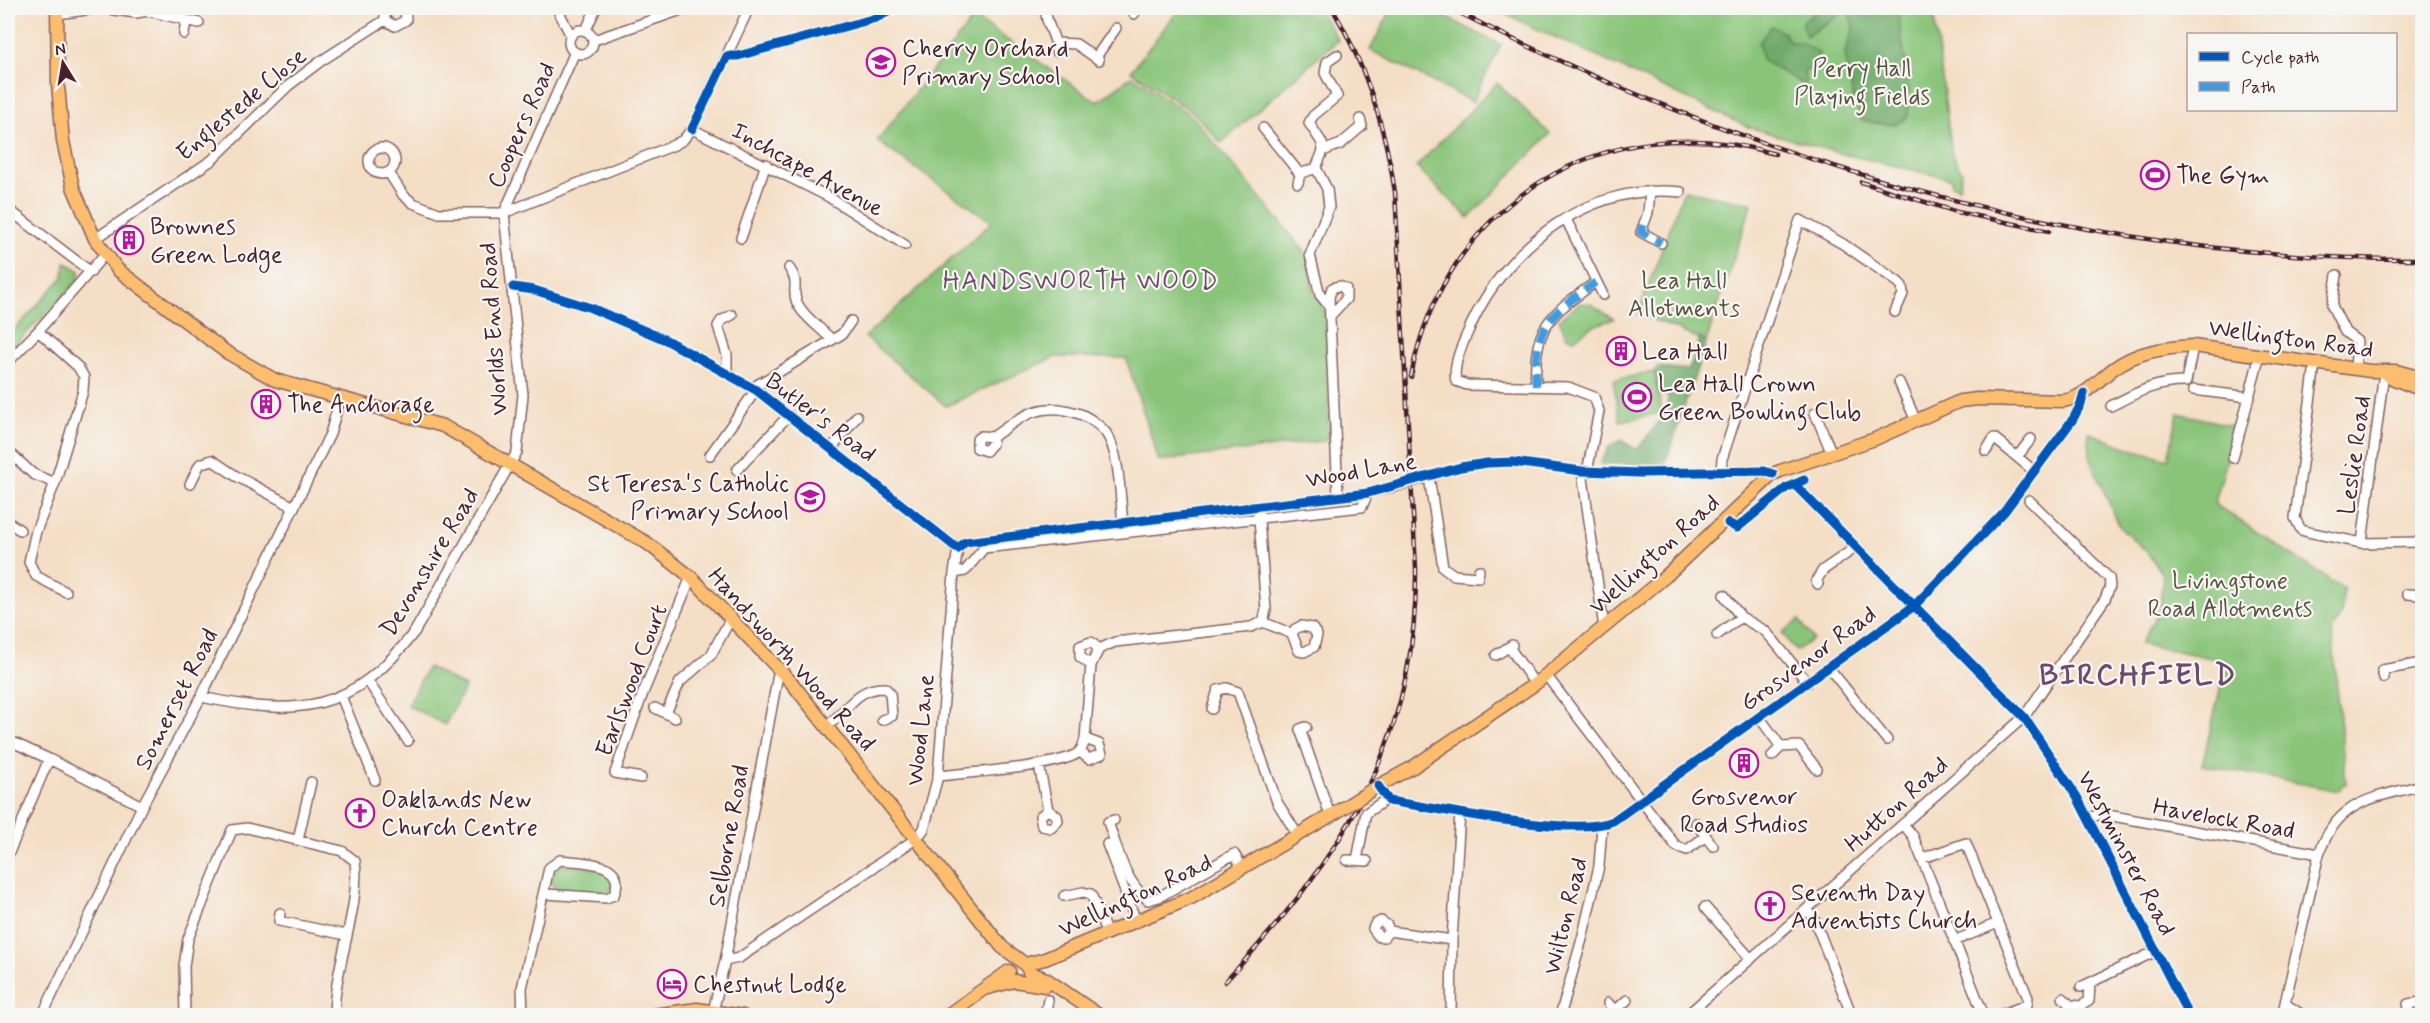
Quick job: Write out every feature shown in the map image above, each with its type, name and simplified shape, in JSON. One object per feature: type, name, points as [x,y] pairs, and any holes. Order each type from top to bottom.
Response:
[{"type":"main road","name":"Handsworth Wood Road","points":[[57,11],[58,85],[63,141],[73,187],[95,239],[118,270],[226,352],[275,380],[443,426],[511,462],[647,543],[691,577],[778,669],[827,726],[917,838],[1019,972]]},
{"type":"main road","name":"Wellington Road","points":[[946,1016],[988,988],[1045,959],[1191,898],[1376,787],[1385,779],[1430,754],[1535,684],[1604,628],[1666,576],[1773,474],[1832,454],[1960,401],[1978,399],[2078,400],[2112,370],[2134,356],[2151,351],[2193,346],[2355,369],[2396,371],[2422,378]]},
{"type":"main road","name":"Wellington Road","points":[[2384,372],[2394,379],[2422,390]]},
{"type":"main road","points":[[1019,972],[1046,979],[1100,1016]]},
{"type":"main road","points":[[646,1016],[713,1012],[743,1016]]},
{"type":"street","points":[[57,11],[100,8],[136,13],[148,11],[200,23]]},
{"type":"street","points":[[385,8],[385,20]]},
{"type":"street","name":"Englestede Close","points":[[95,239],[213,159],[288,86],[321,61],[385,20],[395,26],[401,24],[407,14],[405,8]]},
{"type":"street","points":[[557,8],[571,36]]},
{"type":"street","points":[[594,40],[591,33],[586,30],[597,8]]},
{"type":"street","name":"Coopers Road","points":[[574,54],[586,51],[594,40],[687,8]]},
{"type":"street","points":[[692,129],[749,8]]},
{"type":"street","points":[[727,56],[738,56],[876,18],[896,8]]},
{"type":"street","points":[[1046,8],[1045,19],[1056,47],[1076,44],[1097,58],[1116,28]]},
{"type":"street","points":[[184,34],[186,21]]},
{"type":"street","name":"Coopers Road","points":[[574,54],[570,49],[571,36],[586,30]]},
{"type":"street","name":"Coopers Road","points":[[504,213],[574,54]]},
{"type":"street","points":[[1263,128],[1299,179],[1316,168],[1323,151],[1322,143],[1309,123],[1312,116],[1340,99],[1325,73],[1327,62],[1337,55]]},
{"type":"street","points":[[1323,151],[1341,144],[1362,126],[1360,119]]},
{"type":"street","name":"Inchcape Avenue","points":[[692,129],[827,196],[905,245]]},
{"type":"street","name":"Worlds End Road","points":[[511,462],[517,452],[523,395],[504,213],[667,148],[683,140],[692,129]]},
{"type":"street","points":[[741,238],[766,164]]},
{"type":"street","points":[[1316,168],[1327,189],[1329,207],[1321,222],[1310,255],[1320,295],[1331,311],[1338,495]]},
{"type":"street","points":[[389,173],[404,195],[413,203],[432,210],[456,214],[504,213]]},
{"type":"street","points":[[513,189],[525,204]]},
{"type":"street","points":[[1650,191],[1648,213],[1641,232],[1661,243]]},
{"type":"street","points":[[1604,628],[1585,472],[1599,411],[1594,397],[1576,389],[1467,385],[1456,381],[1454,373],[1464,340],[1485,295],[1515,257],[1534,240],[1566,219],[1619,195],[1650,191],[1681,192]]},
{"type":"street","points":[[8,209],[91,272]]},
{"type":"street","points":[[1566,219],[1603,295]]},
{"type":"street","points":[[1721,471],[1722,459],[1800,220],[1843,244],[1898,282],[1902,286],[1903,294],[1895,312]]},
{"type":"street","points":[[8,362],[38,332],[105,254]]},
{"type":"street","points":[[789,268],[795,277],[795,299],[801,310],[832,340]]},
{"type":"street","points":[[2337,275],[2332,306],[2345,332],[2357,341],[2355,369]]},
{"type":"street","points":[[1536,386],[1535,365],[1539,336],[1555,311],[1596,282]]},
{"type":"street","name":"Butler's Road","points":[[513,287],[534,290],[591,308],[666,340],[754,389],[958,549]]},
{"type":"street","points":[[727,374],[727,355],[718,326],[732,315]]},
{"type":"street","points":[[710,456],[754,389],[842,334],[851,321]]},
{"type":"street","points":[[38,332],[78,367],[84,377],[83,391],[55,483],[36,531],[29,562],[36,576],[66,592]]},
{"type":"street","name":"Wellington Road","points":[[2111,406],[2147,387],[2169,381],[2186,382],[2193,346]]},
{"type":"street","points":[[2233,458],[2260,355]]},
{"type":"street","points":[[2315,364],[2295,518],[2301,530],[2362,543],[2422,542]]},
{"type":"street","name":"Leslie Road","points":[[2362,543],[2384,372]]},
{"type":"street","points":[[1899,382],[1916,421]]},
{"type":"street","points":[[2193,390],[2250,397]]},
{"type":"street","name":"Somerset Road","points":[[42,1016],[142,806],[201,697],[292,506],[330,434],[340,399]]},
{"type":"street","name":"Grosvenor Road","points":[[1602,826],[1760,718],[1914,606],[2004,512],[2073,418],[2078,400]]},
{"type":"street","points":[[993,437],[1016,420],[1038,409],[1064,408],[1086,416],[1106,433],[1116,463],[1123,523]]},
{"type":"street","points":[[1815,413],[1832,454]]},
{"type":"street","points":[[737,470],[789,415]]},
{"type":"street","points":[[832,448],[857,416]]},
{"type":"street","points":[[1986,451],[1994,438],[2034,471]]},
{"type":"street","points":[[2017,457],[2031,439]]},
{"type":"street","points":[[8,451],[33,474],[55,483]]},
{"type":"street","points":[[190,484],[200,464],[212,460],[236,476],[292,506]]},
{"type":"street","name":"Devonshire Road","points":[[201,697],[274,709],[301,707],[341,696],[367,680],[398,653],[415,631],[511,462]]},
{"type":"street","name":"Wood Lane","points":[[917,838],[924,829],[938,776],[954,573],[958,549],[965,542],[1368,493],[1394,488],[1461,467],[1487,463],[1513,462],[1585,472],[1764,471],[1773,474]]},
{"type":"street","points":[[1429,477],[1443,567],[1455,575],[1478,577],[1479,570]]},
{"type":"street","points":[[1728,523],[1737,528],[1761,506],[1804,480]]},
{"type":"street","name":"Westminster Road","points":[[1794,484],[2024,717],[2062,771],[2189,1016]]},
{"type":"street","points":[[954,573],[965,571],[984,548],[1362,507],[1368,493]]},
{"type":"street","name":"Hutton Road","points":[[1686,1016],[2024,717],[2104,599],[2110,586],[2104,573],[2028,500]]},
{"type":"street","points":[[1258,506],[1266,610],[1263,622]]},
{"type":"street","points":[[8,522],[20,530]]},
{"type":"street","points":[[1818,584],[1816,581],[1823,570],[1855,548]]},
{"type":"street","name":"Earlswood Court","points":[[641,778],[615,773],[643,693],[691,577]]},
{"type":"street","points":[[2407,594],[2422,595]]},
{"type":"street","points":[[1724,595],[1741,616],[1765,631],[1808,683]]},
{"type":"street","points":[[1718,634],[1741,616]]},
{"type":"street","points":[[655,708],[670,716],[680,682],[711,655],[731,618]]},
{"type":"street","points":[[1080,752],[1085,739],[1091,665],[1100,649],[1115,642],[1251,627],[1263,622],[1292,634]]},
{"type":"street","points":[[1091,665],[1080,657],[1080,646],[1091,642],[1100,649]]},
{"type":"street","points":[[1496,654],[1510,646],[1535,684]]},
{"type":"street","points":[[2384,678],[2382,670],[2422,663]]},
{"type":"street","points":[[1829,668],[1887,740]]},
{"type":"street","name":"Selborne Road","points":[[713,1012],[778,669]]},
{"type":"street","points":[[1546,675],[1682,850],[1687,850],[1706,836]]},
{"type":"street","points":[[367,680],[408,741]]},
{"type":"street","points":[[827,726],[838,718],[849,701],[876,687],[885,688],[890,693],[892,716],[882,720]]},
{"type":"street","points":[[1212,709],[1217,687],[1238,692],[1277,802],[1298,834]]},
{"type":"street","points":[[341,696],[375,780]]},
{"type":"street","points":[[1760,718],[1781,747]]},
{"type":"street","points":[[1306,727],[1300,729],[1335,812]]},
{"type":"street","points":[[1080,752],[1089,759],[1101,754],[1099,744],[1085,739]]},
{"type":"street","points":[[8,740],[142,806]]},
{"type":"street","points":[[1772,756],[1781,747],[1799,746],[1817,770]]},
{"type":"street","points":[[938,776],[1039,765],[1080,752]]},
{"type":"street","points":[[8,855],[49,759]]},
{"type":"street","points":[[1039,765],[1048,810]]},
{"type":"street","points":[[298,840],[311,782]]},
{"type":"street","points":[[2283,1016],[2319,854],[2326,833],[2341,814],[2375,798],[2422,785]]},
{"type":"street","points":[[1376,787],[1389,801],[1460,813],[1580,828],[1602,826]]},
{"type":"street","points":[[1347,860],[1362,860],[1366,813],[1387,799]]},
{"type":"street","points":[[1451,1016],[1452,940],[1460,813]]},
{"type":"street","name":"Havelock Road","points":[[2087,818],[2102,814],[2319,854]]},
{"type":"street","name":"Wellington Road","points":[[1114,820],[1108,822],[1129,880],[1136,890],[1148,900],[1159,897],[1234,854],[1242,867]]},
{"type":"street","points":[[1696,823],[1713,846]]},
{"type":"street","points":[[1903,824],[1913,836],[1923,858],[1984,1016]]},
{"type":"street","name":"Wilton Road","points":[[1560,1016],[1582,939],[1599,866],[1602,826]]},
{"type":"street","points":[[185,1016],[184,966],[188,939],[232,830],[247,828],[342,851],[355,861],[357,878],[345,935],[334,1016]]},
{"type":"street","points":[[724,961],[739,958],[917,838]]},
{"type":"street","points":[[1923,858],[1966,843],[2028,998],[2027,1005],[1997,1016]]},
{"type":"street","points":[[1107,844],[1136,921]]},
{"type":"street","points":[[523,1016],[522,988],[545,894],[549,868],[560,860],[609,867],[616,874],[618,885],[614,895],[606,898],[545,894]]},
{"type":"street","points":[[1064,896],[1083,892],[1091,894],[1107,934]]},
{"type":"street","points":[[1705,907],[1751,959]]},
{"type":"street","points":[[1807,910],[1815,921],[1852,1016]]},
{"type":"street","points":[[280,913],[279,921],[287,924],[345,935]]},
{"type":"street","points":[[1954,941],[1998,923]]},
{"type":"street","points":[[1389,931],[1452,940]]},
{"type":"street","points":[[2063,998],[2070,1005],[2081,1006],[2089,1001],[2086,986],[2156,951]]},
{"type":"street","points":[[1045,1016],[1048,1000]]},
{"type":"street","points":[[1608,1003],[1617,1013],[1627,1000]]},
{"type":"street","points":[[2411,1016],[2408,1004],[2422,1002]]},
{"type":"street","points":[[2287,1005],[2304,1016]]},
{"type":"green space","points":[[1180,8],[1318,8],[1338,40],[1221,143],[1193,112],[1131,71]]},
{"type":"green space","points":[[1392,8],[1428,8],[1501,45],[1472,102],[1370,50]]},
{"type":"green space","name":"Perry Hall Playing Fields","points":[[1492,8],[1933,8],[1952,155],[1962,172],[1959,187],[1951,185],[1952,179],[1843,154],[1748,127]]},
{"type":"green space","points":[[1821,8],[1897,8],[1909,87],[1908,117],[1903,121],[1879,124],[1861,120],[1853,97],[1845,53],[1854,26],[1847,10],[1806,36],[1802,22]]},
{"type":"green space","points":[[974,17],[1097,102],[1132,76],[1192,116],[1307,254],[1313,291],[1326,312],[1329,440],[1159,461],[1126,358],[1055,357],[946,406],[865,337],[992,222],[877,141]]},
{"type":"green space","points":[[1771,26],[1784,33],[1790,42],[1801,43],[1819,53],[1813,69],[1804,71],[1806,86],[1762,60],[1759,43]]},
{"type":"green space","points":[[1497,83],[1550,134],[1469,218],[1416,167]]},
{"type":"green space","name":"Lea Hall Allotments","points":[[1684,190],[1752,203],[1706,342],[1638,313]]},
{"type":"green space","points":[[65,262],[80,271],[79,280],[8,352],[8,337],[64,276]]},
{"type":"green space","points":[[1580,303],[1591,304],[1614,319],[1593,326],[1574,339],[1566,336],[1559,319]]},
{"type":"green space","points":[[1700,338],[1706,342],[1665,464],[1600,464],[1608,448],[1621,440],[1637,450],[1663,416],[1669,396],[1659,394],[1654,372],[1658,367],[1689,370]]},
{"type":"green space","name":"Lea Hall Crown Green Bowling Club","points":[[1654,372],[1662,413],[1620,421],[1613,380]]},
{"type":"green space","name":"Livingstone Road Allotments","points":[[2178,413],[2237,427],[2214,504],[2344,589],[2341,614],[2332,631],[2346,784],[2342,785],[2339,791],[2202,765],[2227,661],[2140,644],[2160,609],[2163,574],[2146,551],[2120,527],[2091,463],[2088,432],[2128,448],[2168,459]]},
{"type":"green space","points":[[1799,620],[1813,639],[1796,651],[1782,633]]},
{"type":"green space","points":[[428,667],[465,687],[445,725],[407,705]]},
{"type":"green space","points":[[559,865],[606,869],[612,875],[613,889],[606,895],[557,891],[550,882],[552,872]]},
{"type":"railway","points":[[1225,982],[1267,936],[1304,889],[1337,842],[1365,794],[1387,743],[1403,689],[1413,631],[1416,568],[1395,192],[1380,120],[1355,52],[1332,8]]},
{"type":"railway","points":[[1450,8],[1564,63],[1681,112],[1800,155],[1922,192],[2045,221],[2170,242],[2296,255],[2422,259]]},
{"type":"railway","points":[[1411,377],[1429,315],[1458,262],[1496,217],[1542,181],[1594,156],[1651,143],[1712,142],[1775,154]]},
{"type":"railway","points":[[1861,182],[1957,212],[2049,231]]},
{"type":"marked path","points":[[1643,225],[1641,232],[1661,243]]},
{"type":"marked path","points":[[1536,386],[1538,349],[1548,324],[1556,313],[1596,282]]},
{"type":"cycle path","points":[[692,129],[727,56],[738,56],[876,18],[896,8]]},
{"type":"cycle path","points":[[513,287],[534,290],[591,308],[666,340],[756,390],[958,549],[965,542],[1368,493],[1461,467],[1487,463],[1513,462],[1582,471],[1640,473],[1764,471],[1773,474]]},
{"type":"cycle path","points":[[1378,786],[1389,801],[1504,820],[1569,826],[1594,825],[1613,821],[1914,606],[2004,512],[2073,419],[2084,393]]},
{"type":"cycle path","points":[[1728,523],[1737,528],[1786,488],[1804,480]]},
{"type":"cycle path","points":[[1794,484],[2024,717],[2077,797],[2189,1016]]},
{"type":"place","name":"Cherry Orchard Primary School","points":[[881,62]]},
{"type":"place","name":"The Gym","points":[[2155,175]]},
{"type":"place","name":"Brownes Green Lodge","points":[[129,240]]},
{"type":"place","name":"Lea Hall","points":[[1621,351]]},
{"type":"place","name":"Lea Hall Crown Green Bowling Club","points":[[1637,397]]},
{"type":"place","name":"The Anchorage","points":[[266,404]]},
{"type":"place","name":"St Teresa's Catholic Primary School","points":[[810,497]]},
{"type":"place","name":"Grosvenor Road Studios","points":[[1744,763]]},
{"type":"place","name":"Oaklands New Church Centre","points":[[360,813]]},
{"type":"place","name":"Seventh Day Adventists Church","points":[[1770,906]]},
{"type":"place","name":"Chestnut Lodge","points":[[672,984]]},
{"type":"district","name":"HANDSWORTH WOOD","points":[[1081,280]]},
{"type":"district","name":"BIRCHFIELD","points":[[2138,674]]}]
